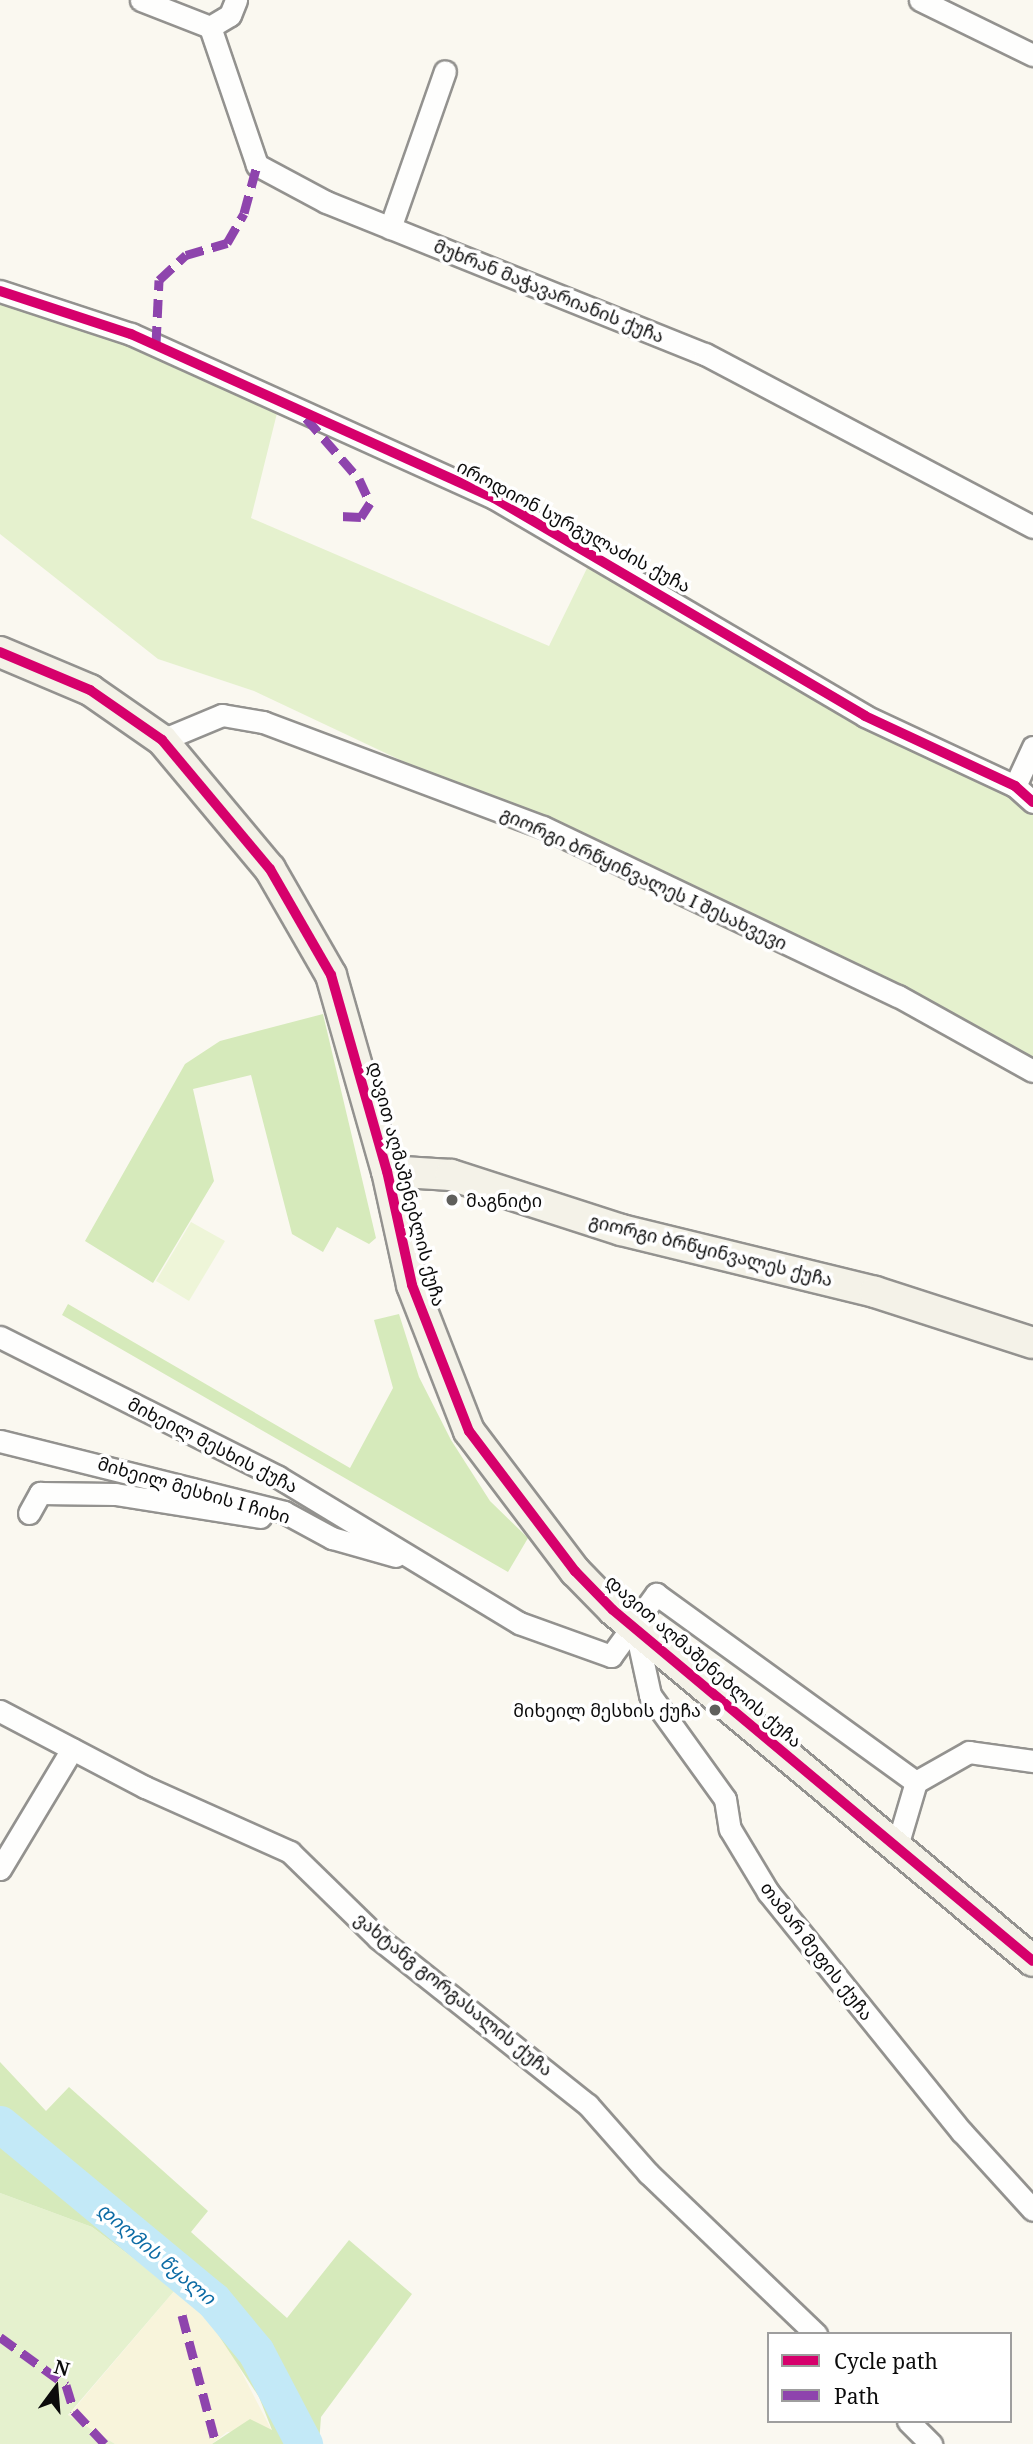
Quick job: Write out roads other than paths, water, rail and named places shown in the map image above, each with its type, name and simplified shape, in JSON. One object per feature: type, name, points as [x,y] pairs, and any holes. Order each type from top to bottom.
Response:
[{"type":"street","points":[[141,0],[210,27],[230,15],[236,0]]},
{"type":"street","points":[[920,0],[1033,55]]},
{"type":"street","name":"მუხრან მაჭავარიანის ქუჩა","points":[[210,27],[257,165],[390,228],[705,354],[1033,527]]},
{"type":"street","points":[[390,228],[445,71]]},
{"type":"street","name":"იროდიონ სურგულაძის ქუჩა","points":[[0,291],[131,334],[494,498],[668,594],[865,716],[1015,786],[1033,802]]},
{"type":"street","name":"დავით აღმაშენებლის ქუჩა","points":[[0,652],[90,690],[162,740],[270,869],[331,975],[387,1171],[412,1285],[469,1431],[575,1571],[635,1626],[1033,1961]]},
{"type":"street","name":"გიორგი ბრწყინვალეს I შესახვევი","points":[[162,740],[222,715],[263,722],[543,827],[898,996],[1033,1071]]},
{"type":"street","points":[[1015,786],[1033,747]]},
{"type":"street","name":"გიორგი ბრწყინვალეს ქუჩა","points":[[387,1171],[451,1175],[621,1230],[875,1292],[1033,1343]]},
{"type":"street","name":"მიხეილ მესხის ქუჩა","points":[[0,1338],[278,1477],[519,1623],[611,1656],[635,1626]]},
{"type":"street","name":"მიხეილ მესხის I ჩიხი","points":[[0,1441],[284,1512],[332,1538],[424,1563]]},
{"type":"street","points":[[29,1513],[40,1493],[115,1494],[255,1516],[332,1538]]},
{"type":"street","points":[[635,1626],[656,1594],[916,1782]]},
{"type":"street","name":"თამარ მეფის ქუჩა","points":[[635,1626],[650,1695],[725,1799],[730,1829],[768,1892],[962,2132],[1033,2210]]},
{"type":"street","name":"ვახტანგ გორგასალის ქუჩა","points":[[0,1711],[72,1749],[290,1852],[378,1937],[588,2105],[648,2173],[814,2332]]},
{"type":"street","points":[[0,1869],[72,1749]]},
{"type":"street","points":[[897,1846],[916,1782],[970,1752],[1033,1761]]},
{"type":"street","points":[[910,2423],[931,2444]]},
{"type":"waterway","name":"დიღმის წყალი","points":[[0,2124],[213,2300],[256,2352],[304,2444]]},
{"type":"place","name":"მაგნიტი","points":[[452,1200]]},
{"type":"place","name":"მიხეილ მესხის ქუჩა","points":[[715,1710]]}]
